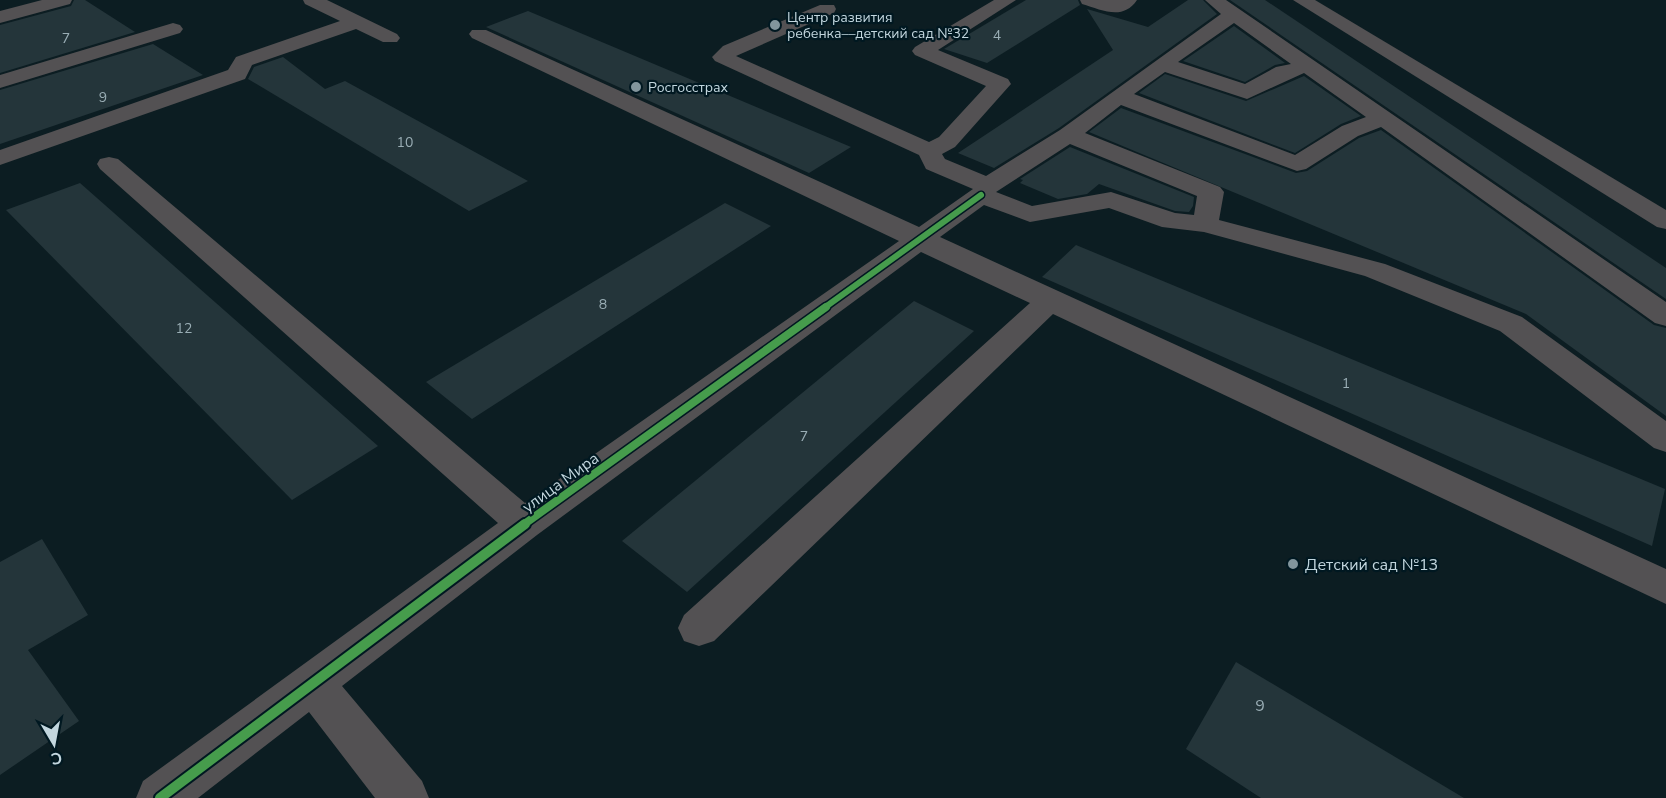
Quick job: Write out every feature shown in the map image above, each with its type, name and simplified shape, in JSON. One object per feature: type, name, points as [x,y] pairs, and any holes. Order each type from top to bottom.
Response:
[{"type":"street","points":[[0,17],[63,0]]},
{"type":"street","points":[[312,0],[390,38]]},
{"type":"street","points":[[929,151],[947,142],[1000,84],[922,51],[1007,0]]},
{"type":"street","points":[[1089,0],[1116,8],[1128,0]]},
{"type":"street","points":[[1214,0],[1666,316]]},
{"type":"street","points":[[1302,0],[1666,221]]},
{"type":"street","points":[[827,9],[730,50],[723,57],[929,151],[935,164],[1030,214],[1111,200],[1171,221],[1205,224],[1375,270],[1511,324],[1666,440]]},
{"type":"street","name":"улица Мира","points":[[160,798],[314,685],[524,524],[919,240],[984,190],[1068,135],[1118,96],[1234,14]]},
{"type":"street","points":[[0,158],[237,74],[243,61],[356,22]]},
{"type":"street","points":[[0,82],[173,29]]},
{"type":"street","points":[[479,34],[1666,587]]},
{"type":"street","points":[[1162,64],[1248,92],[1284,72],[1310,65]]},
{"type":"street","points":[[1118,96],[1297,164],[1350,130],[1384,118]]},
{"type":"street","points":[[1068,135],[1211,192],[1205,224]]},
{"type":"street","points":[[109,164],[524,524]]},
{"type":"street","points":[[699,628],[1050,301]]},
{"type":"street","points":[[314,685],[405,798]]},
{"type":"building","points":[[74,0],[85,0],[135,32],[0,73],[0,25],[71,6]]},
{"type":"building","points":[[1026,0],[1078,0],[1080,5],[987,63],[944,49]]},
{"type":"building","points":[[1188,0],[1203,0],[1217,14],[1059,128],[994,168],[958,153],[1113,50],[1087,9],[1148,27]]},
{"type":"building","points":[[1230,0],[1265,0],[1666,268],[1666,299]]},
{"type":"building","points":[[528,11],[851,147],[809,173],[486,27]]},
{"type":"building","points":[[1234,26],[1285,63],[1275,65],[1245,82],[1183,61]]},
{"type":"building","points":[[153,44],[203,75],[0,144],[0,90]]},
{"type":"building","points":[[283,57],[325,89],[345,81],[528,181],[469,211],[248,79],[254,67]]},
{"type":"building","points":[[1165,74],[1246,101],[1304,76],[1361,116],[1341,124],[1295,153],[1139,93]]},
{"type":"building","points":[[1121,108],[1296,173],[1307,171],[1359,138],[1381,130],[1654,325],[1666,328],[1666,416],[1526,314],[1089,132]]},
{"type":"building","points":[[1070,147],[1194,197],[1193,206],[1189,212],[1175,211],[1099,184],[1087,194],[1058,199],[1020,183],[1023,180],[1020,179]]},
{"type":"building","points":[[80,183],[378,446],[292,500],[6,210]]},
{"type":"building","points":[[725,203],[771,226],[472,419],[426,382]]},
{"type":"building","points":[[1076,245],[1665,489],[1652,546],[1042,277]]},
{"type":"building","points":[[914,301],[974,331],[687,592],[622,541]]},
{"type":"building","points":[[42,539],[88,615],[28,650],[79,721],[0,775],[0,562]]},
{"type":"building","points":[[1236,662],[1464,798],[1261,798],[1186,749]]},
{"type":"cycle path","points":[[160,798],[524,524],[981,195]]},
{"type":"place","name":"Центр развития ребенка––детский сад №32","points":[[775,25]]},
{"type":"place","name":"Росгосстрах","points":[[636,87]]},
{"type":"place","name":"Детский сад №13","points":[[1293,564]]}]
